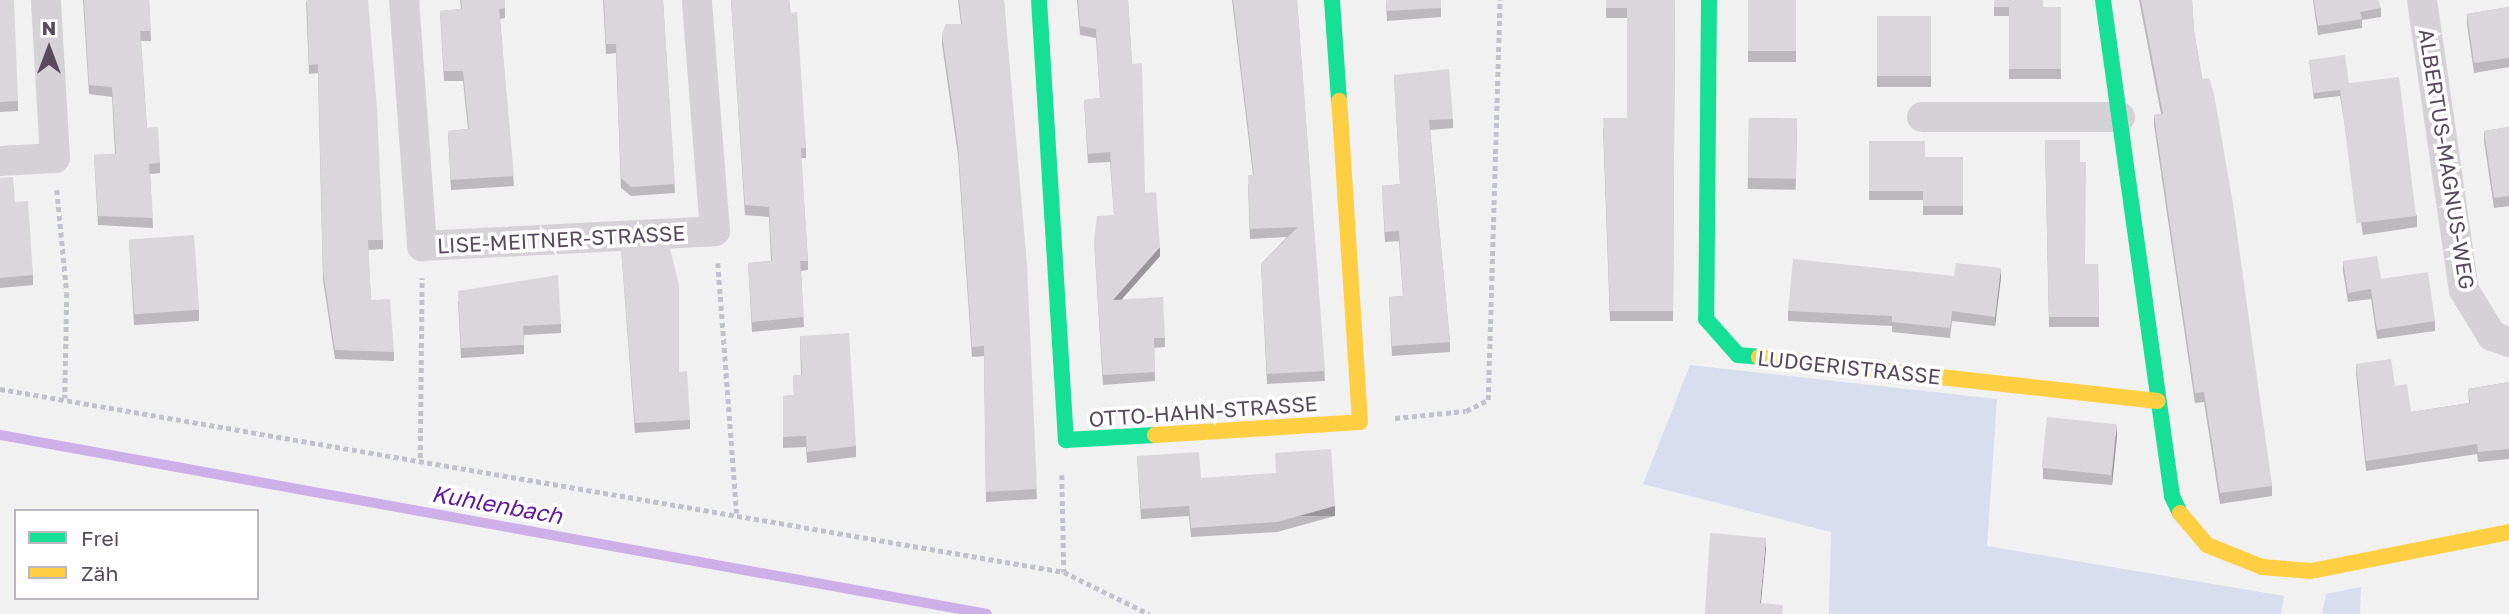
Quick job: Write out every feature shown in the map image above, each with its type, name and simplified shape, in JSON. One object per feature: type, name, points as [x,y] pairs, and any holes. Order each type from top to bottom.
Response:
[{"type":"street","points":[[0,161],[55,158],[47,0]]},
{"type":"street","name":"LISE-MEITNER-STRASSE","points":[[404,0],[422,246],[715,231],[697,0]]},
{"type":"street","name":"OTTO-HAHN-STRASSE","points":[[1040,0],[1066,440],[1360,422]]},
{"type":"street","points":[[1332,0],[1360,422]]},
{"type":"street","name":"LUDGERISTRASSE","points":[[1709,0],[1706,319],[1738,355],[2158,401]]},
{"type":"street","points":[[2102,0],[2172,496],[2186,527],[2207,545],[2262,567],[2311,571],[2509,531]]},
{"type":"street","name":"ALBERTUS-MAGNUS-WEG","points":[[2423,0],[2464,290],[2492,336],[2509,342]]},
{"type":"street","points":[[1923,117],[2120,117]]},
{"type":"path","points":[[1360,422],[1466,411],[1488,400],[1500,0]]},
{"type":"path","points":[[55,158],[66,293],[65,398]]},
{"type":"path","points":[[715,231],[737,513]]},
{"type":"path","points":[[420,458],[422,246]]},
{"type":"path","points":[[0,389],[420,458],[1064,572],[1149,614]]},
{"type":"path","points":[[1064,572],[1066,440]]},
{"type":"shaded area","points":[[1690,365],[1997,399],[1987,546],[2284,596],[2281,614],[1829,614],[1831,532],[1643,484]]},
{"type":"shaded area","points":[[2361,587],[2360,614],[2322,614],[2326,594]]},
{"type":"building","points":[[0,0],[14,0],[18,101],[0,102]]},
{"type":"building","points":[[84,0],[149,0],[151,31],[140,31],[147,128],[158,127],[160,163],[149,164],[153,218],[98,216],[94,155],[116,154],[112,87],[89,85]]},
{"type":"building","points":[[307,0],[368,0],[377,109],[383,240],[368,240],[371,300],[390,299],[394,352],[335,350],[323,271],[318,64],[309,65]]},
{"type":"building","points":[[461,0],[505,0],[505,8],[499,9],[514,176],[451,180],[448,131],[469,129],[463,71],[444,71],[440,11],[462,9]]},
{"type":"building","points":[[604,0],[663,0],[675,184],[631,187],[621,178],[616,44],[606,44]]},
{"type":"building","points":[[731,0],[789,0],[790,13],[797,12],[806,148],[801,148],[808,261],[800,261],[804,317],[752,322],[748,263],[772,261],[769,207],[745,205]]},
{"type":"building","points":[[959,0],[1004,0],[1027,265],[1037,489],[986,492],[984,346],[972,347],[958,145],[942,34],[946,24],[962,24]]},
{"type":"building","points":[[1078,0],[1128,0],[1132,64],[1142,63],[1145,193],[1156,192],[1160,247],[1113,300],[1163,297],[1165,338],[1154,338],[1155,372],[1103,375],[1094,240],[1097,216],[1114,215],[1110,152],[1088,154],[1084,100],[1100,98],[1096,29],[1080,26]]},
{"type":"building","points":[[1233,0],[1297,0],[1325,371],[1267,374],[1261,264],[1298,227],[1250,229],[1248,175],[1254,175]]},
{"type":"building","points":[[1386,0],[1441,0],[1441,8],[1387,11]]},
{"type":"building","points":[[1606,0],[1675,0],[1673,311],[1610,311],[1603,118],[1627,118],[1627,8],[1606,8]]},
{"type":"building","points":[[1748,0],[1796,0],[1796,51],[1748,51]]},
{"type":"building","points":[[1994,0],[2043,0],[2043,7],[2061,7],[2061,69],[2009,69],[2009,7],[1994,7]]},
{"type":"building","points":[[2141,0],[2192,0],[2202,79],[2209,78],[2214,94],[2233,204],[2272,486],[2220,493],[2204,392],[2195,393],[2154,115],[2163,114]]},
{"type":"building","points":[[2314,0],[2378,0],[2381,8],[2360,12],[2362,19],[2318,26]]},
{"type":"building","points":[[2509,7],[2509,58],[2474,63],[2467,14]]},
{"type":"building","points":[[1877,16],[1931,16],[1931,76],[1877,76]]},
{"type":"building","points":[[2345,55],[2349,84],[2340,86],[2340,90],[2314,93],[2309,60]]},
{"type":"building","points":[[1449,69],[1453,119],[1429,120],[1450,342],[1392,346],[1389,297],[1403,296],[1399,231],[1385,232],[1382,186],[1400,184],[1394,75]]},
{"type":"building","points":[[2399,77],[2416,216],[2357,223],[2339,84]]},
{"type":"building","points":[[1749,118],[1797,119],[1796,179],[1748,178]]},
{"type":"building","points":[[2509,127],[2509,196],[2494,198],[2484,131]]},
{"type":"building","points":[[2045,140],[2080,140],[2080,162],[2086,162],[2085,264],[2098,264],[2099,317],[2049,317]]},
{"type":"building","points":[[1869,141],[1925,141],[1925,157],[1963,157],[1963,206],[1923,206],[1923,191],[1869,191]]},
{"type":"building","points":[[13,177],[15,202],[28,201],[33,275],[0,278],[0,178]]},
{"type":"building","points":[[194,235],[199,310],[134,314],[129,240]]},
{"type":"building","points":[[669,244],[679,285],[679,372],[687,371],[690,420],[635,423],[621,247]]},
{"type":"building","points":[[2377,256],[2381,279],[2428,272],[2435,321],[2377,330],[2371,289],[2348,293],[2343,261]]},
{"type":"building","points":[[1793,259],[1954,276],[1956,263],[2001,268],[1995,317],[1952,311],[1950,328],[1892,322],[1892,316],[1788,311]]},
{"type":"building","points":[[558,275],[561,324],[523,326],[524,345],[461,348],[458,291]]},
{"type":"building","points":[[849,333],[856,446],[807,452],[806,436],[783,437],[783,396],[794,395],[793,375],[802,375],[800,336]]},
{"type":"building","points":[[2391,359],[2395,386],[2407,384],[2411,412],[2470,403],[2468,389],[2509,382],[2509,449],[2478,452],[2477,444],[2366,461],[2356,364]]},
{"type":"building","points":[[2047,417],[2117,424],[2111,475],[2042,468]]},
{"type":"building","points":[[1331,449],[1335,506],[1277,522],[1191,528],[1189,506],[1141,509],[1137,456],[1199,452],[1201,478],[1276,473],[1275,453]]},
{"type":"building","points":[[1710,533],[1766,538],[1760,603],[1783,605],[1782,614],[1705,614]]},
{"type":"waterway","name":"Kuhlenbach","points":[[0,435],[987,614]]},
{"type":"traffic: fast","points":[[1039,0],[1066,440],[1155,435]]},
{"type":"traffic: fast","points":[[1332,0],[1339,101]]},
{"type":"traffic: fast","points":[[1709,0],[1706,319],[1738,355],[1759,357]]},
{"type":"traffic: fast","points":[[2103,0],[2172,496],[2180,513]]},
{"type":"traffic: slow","points":[[1155,435],[1360,422],[1339,101]]},
{"type":"traffic: slow","points":[[1759,357],[2158,401]]},
{"type":"traffic: slow","points":[[2180,513],[2207,545],[2262,567],[2311,571],[2509,532]]}]
